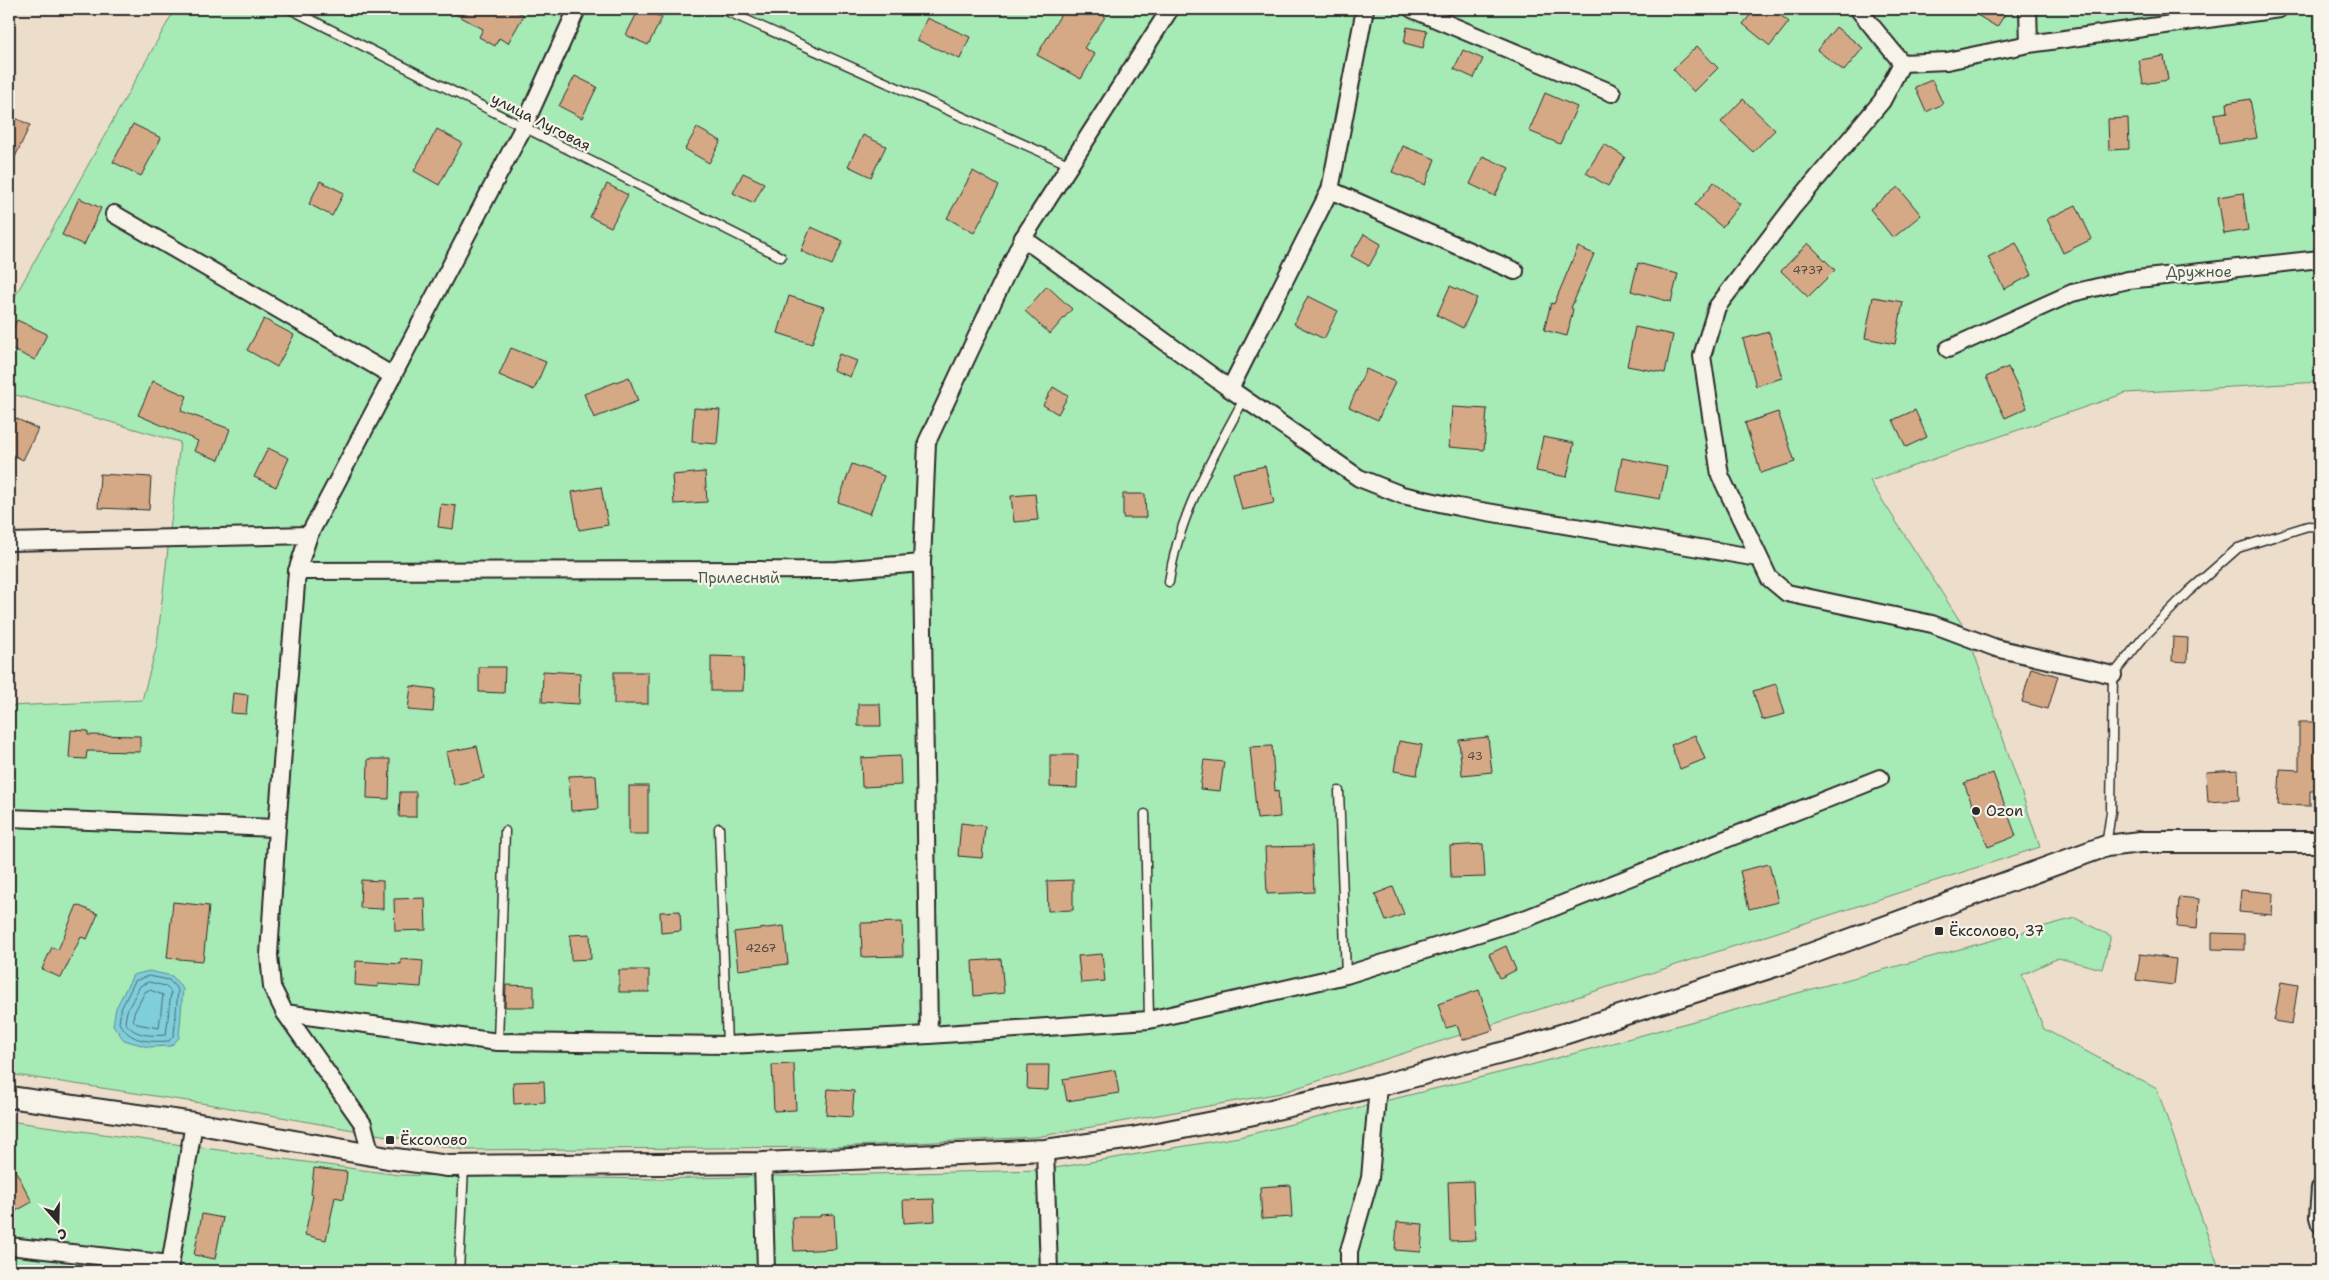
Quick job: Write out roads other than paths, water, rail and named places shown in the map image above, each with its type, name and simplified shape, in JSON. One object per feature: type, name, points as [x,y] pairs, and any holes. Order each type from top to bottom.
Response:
[{"type":"street","points":[[371,1155],[363,1124],[285,1013],[272,986],[269,954],[297,571],[309,535],[524,128],[577,9]]},
{"type":"street","points":[[929,1035],[922,564],[927,442],[1023,238],[1068,164],[1170,9]]},
{"type":"street","points":[[1230,389],[1330,190],[1365,9]]},
{"type":"street","points":[[1412,9],[1612,93]]},
{"type":"street","points":[[1858,9],[1902,63]]},
{"type":"street","points":[[2028,9],[2030,44]]},
{"type":"street","points":[[1902,63],[1947,61],[2030,44],[2259,10],[2279,9]]},
{"type":"street","points":[[1902,63],[1882,101],[1793,207],[1717,307],[1702,356],[1720,475],[1769,578],[1787,593],[1932,624],[1967,639],[1996,648],[2113,675]]},
{"type":"street","points":[[1330,190],[1515,271]]},
{"type":"street","points":[[114,214],[392,376]]},
{"type":"street","points":[[1023,238],[1230,389],[1359,478],[1402,495],[1458,507],[1758,558]]},
{"type":"street","points":[[1948,349],[2072,293],[2128,280],[2320,259]]},
{"type":"street","points":[[9,542],[309,535]]},
{"type":"street","points":[[297,571],[837,570],[922,564]]},
{"type":"street","points":[[285,1013],[498,1042],[727,1045],[929,1035],[1149,1020],[1346,976],[1527,918],[1880,778]]},
{"type":"street","points":[[9,818],[277,828]]},
{"type":"street","points":[[9,1097],[194,1124],[371,1155],[464,1167],[763,1163],[1045,1150],[1132,1138],[1249,1115],[1378,1086],[1520,1048],[1791,961],[2106,846],[2140,842],[2320,842]]},
{"type":"street","points":[[1350,1271],[1349,1252],[1370,1178],[1378,1086]]},
{"type":"street","points":[[9,1246],[169,1268],[194,1124]]},
{"type":"street","points":[[1045,1150],[1049,1271]]},
{"type":"street","points":[[763,1163],[766,1271]]},
{"type":"street","points":[[2320,1188],[2318,1217],[2320,1224]]},
{"type":"lane","name":"улица Луговая","points":[[290,9],[781,258]]},
{"type":"lane","points":[[722,9],[1068,164]]},
{"type":"lane","points":[[1169,582],[1173,556],[1199,482],[1244,399]]},
{"type":"lane","points":[[2106,846],[2111,812],[2113,675],[2142,638],[2188,592],[2238,548],[2308,526],[2320,527]]},
{"type":"lane","points":[[1338,791],[1346,976]]},
{"type":"lane","points":[[1145,814],[1149,1020]]},
{"type":"lane","points":[[719,828],[727,1045]]},
{"type":"lane","points":[[498,1042],[505,831]]},
{"type":"lane","points":[[459,1271],[464,1167]]},
{"type":"water","points":[[149,971],[172,976],[183,989],[179,1038],[171,1046],[148,1047],[124,1040],[113,1025],[116,1008],[133,975]]},
{"type":"place","name":"Ozon","points":[[1976,811]]},
{"type":"place","name":"Ёксолово, 37","points":[[1939,931]]},
{"type":"place","name":"Ёксолово","points":[[390,1140]]},
{"type":"park label","name":"Дружное","points":[[2199,272]]},
{"type":"park label","name":"Прилесный","points":[[739,578]]}]
